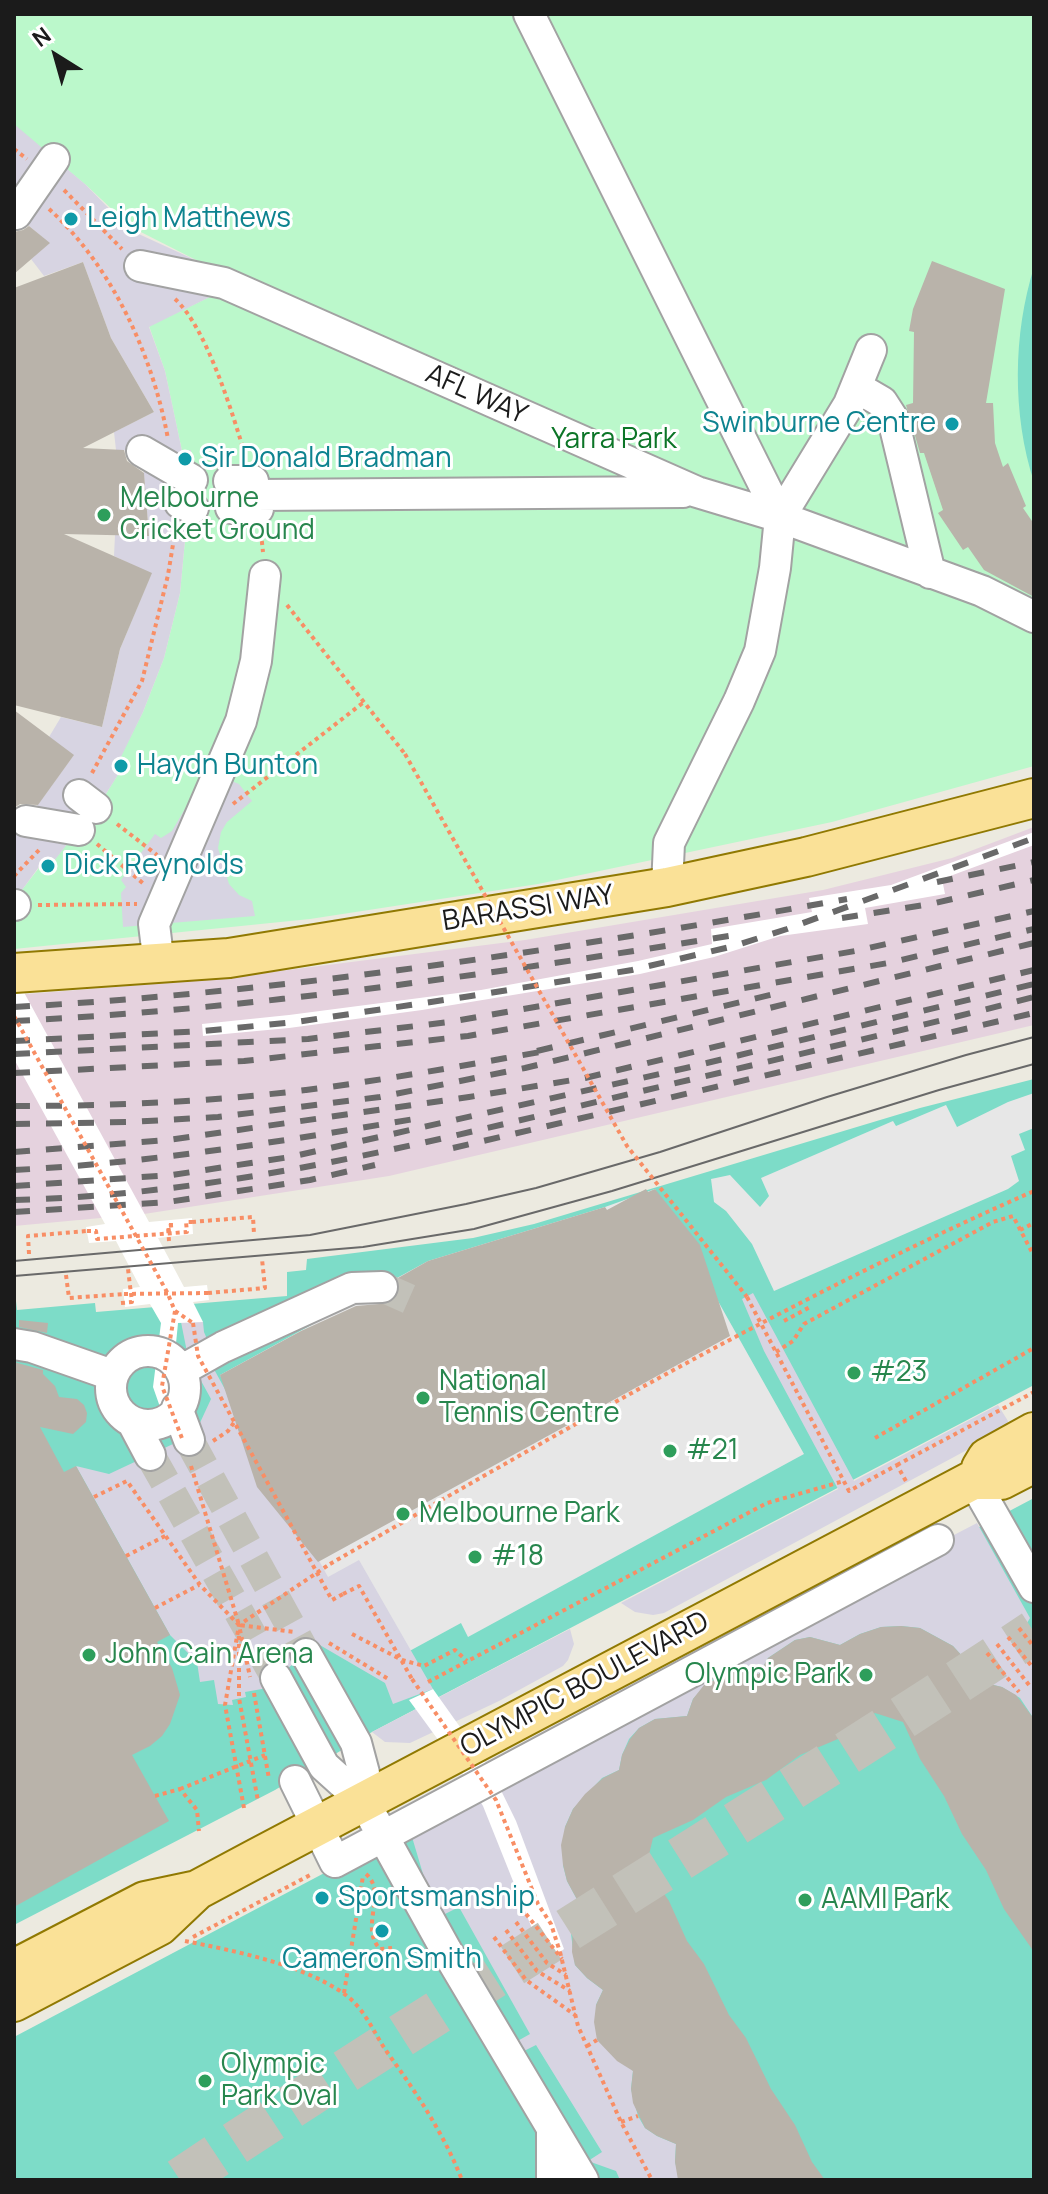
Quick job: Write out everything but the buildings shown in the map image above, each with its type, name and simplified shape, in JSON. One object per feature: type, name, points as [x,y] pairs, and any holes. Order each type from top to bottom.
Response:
[{"type":"main road","name":"BARASSI WAY","points":[[14,973],[229,958],[667,887],[806,857],[1034,798]]},
{"type":"main road","name":"OLYMPIC BOULEVARD","points":[[973,1480],[987,1458],[1034,1432]]},
{"type":"main road","name":"OLYMPIC BOULEVARD","points":[[14,2002],[159,1926],[197,1890],[318,1826],[973,1480],[1001,1480],[1034,1463]]},
{"type":"main road","name":"OLYMPIC BOULEVARD","points":[[14,1969],[145,1901],[197,1890]]},
{"type":"street","points":[[529,14],[780,517]]},
{"type":"street","points":[[23,203],[54,159]]},
{"type":"street","name":"AFL WAY","points":[[140,266],[224,283],[697,492],[780,517],[982,591],[1034,617]]},
{"type":"street","points":[[667,887],[669,843],[739,701],[760,651],[775,568],[780,517],[858,388],[871,350]]},
{"type":"street","points":[[858,388],[882,402],[893,419],[930,573]]},
{"type":"street","points":[[142,451],[185,490]]},
{"type":"street","points":[[245,495],[697,492]]},
{"type":"street","points":[[159,965],[154,924],[241,721],[256,661],[265,576]]},
{"type":"street","points":[[26,821],[79,815]]},
{"type":"street","points":[[182,1370],[223,1347],[352,1288],[382,1287]]},
{"type":"street","points":[[14,1344],[32,1347],[112,1375]]},
{"type":"street","points":[[152,1350],[174,1360],[182,1370],[186,1393],[182,1405],[155,1426],[133,1423],[123,1417],[111,1398],[112,1375],[128,1356],[152,1350]]},
{"type":"street","points":[[177,1408],[186,1446]]},
{"type":"street","points":[[133,1423],[150,1455]]},
{"type":"street","points":[[973,1480],[1034,1587]]},
{"type":"street","points":[[282,1779],[318,1826],[335,1862],[938,1540]]},
{"type":"street","points":[[311,1642],[356,1743],[364,1773],[364,1802]]},
{"type":"street","points":[[260,1682],[324,1766],[364,1802],[446,1950],[583,2180]]},
{"type":"street","points":[[552,2129],[552,2180]]},
{"type":"path","points":[[14,896],[79,815],[142,681],[185,490],[161,398],[117,293],[70,228],[23,203]]},
{"type":"path","points":[[110,238],[140,266]]},
{"type":"path","points":[[174,298],[186,308],[228,399],[245,495]]},
{"type":"path","points":[[265,576],[405,754],[627,1146],[747,1297],[849,1491]]},
{"type":"path","points":[[195,831],[364,702]]},
{"type":"path","points":[[79,815],[146,846]]},
{"type":"path","points":[[79,815],[128,869]]},
{"type":"path","points":[[14,896],[122,905]]},
{"type":"path","points":[[14,1016],[175,1311],[162,1386],[186,1446],[239,1625],[260,1682],[265,1755],[282,1779]]},
{"type":"path","points":[[244,1808],[225,1705],[239,1625],[330,1564],[792,1306],[921,1241],[1034,1191]]},
{"type":"path","points":[[776,1352],[793,1341],[804,1324],[993,1222],[1013,1216],[1034,1256]]},
{"type":"path","points":[[29,1254],[28,1236],[96,1231],[97,1239],[187,1232],[186,1222],[253,1217],[254,1234]]},
{"type":"path","points":[[1020,1230],[1034,1223]]},
{"type":"path","points":[[169,1233],[168,1225],[175,1225],[168,1226],[169,1241]]},
{"type":"path","points":[[66,1275],[69,1298],[131,1293],[208,1293],[265,1288],[262,1259]]},
{"type":"path","points":[[128,1269],[132,1302],[121,1303],[133,1302],[131,1293]]},
{"type":"path","points":[[784,1321],[810,1307]]},
{"type":"path","points":[[175,1311],[193,1323],[198,1356],[332,1600],[359,1586],[421,1695],[496,1800],[538,1904],[551,1924],[563,1959],[575,2015],[587,2046],[621,2122],[652,2180]]},
{"type":"path","points":[[875,1438],[1034,1348]]},
{"type":"path","points":[[897,1465],[1034,1392]]},
{"type":"path","points":[[94,1497],[127,1481],[200,1585],[239,1625],[311,1642],[390,1680]]},
{"type":"path","points":[[428,1682],[767,1503],[844,1481]]},
{"type":"path","points":[[126,1556],[167,1535]]},
{"type":"path","points":[[155,1608],[200,1585]]},
{"type":"path","points":[[239,1625],[239,1698],[258,1801]]},
{"type":"path","points":[[1019,1628],[1034,1647]]},
{"type":"path","points":[[352,1634],[402,1660],[424,1666],[455,1650],[467,1661]]},
{"type":"path","points":[[1008,1637],[1034,1669]]},
{"type":"path","points":[[997,1644],[1029,1685]]},
{"type":"path","points":[[987,1653],[1019,1692]]},
{"type":"path","points":[[155,1796],[265,1755]]},
{"type":"path","points":[[180,1789],[197,1810],[199,1831]]},
{"type":"path","points":[[344,1994],[364,1873],[374,1884],[372,1937],[380,1949],[392,1948]]},
{"type":"path","points":[[526,1914],[563,1959]]},
{"type":"path","points":[[516,1922],[547,1963],[567,1976]]},
{"type":"path","points":[[506,1930],[537,1971],[570,1991]]},
{"type":"path","points":[[494,1937],[526,1980],[575,2015]]},
{"type":"path","points":[[185,1941],[278,1965],[308,1975],[344,1994],[369,2021],[385,2050],[428,2109],[447,2143],[462,2180]]},
{"type":"path","points":[[587,2046],[597,2040]]},
{"type":"path","points":[[621,2122],[638,2116]]},
{"type":"shaded area","points":[[14,124],[86,185],[130,230],[228,275],[220,292],[149,327],[165,371],[182,451],[191,450],[193,540],[185,540],[180,593],[164,658],[120,759],[126,762],[104,797],[47,870],[41,864],[14,901],[14,813],[26,821],[73,756],[49,737],[61,717],[102,727],[120,649],[151,574],[114,556],[115,535],[149,536],[142,451],[116,450],[114,432],[154,412],[111,338],[83,262],[44,276],[31,259],[49,243],[14,213]]},
{"type":"shaded area","points":[[1034,267],[1034,482],[1022,429],[1018,374],[1022,319]]},
{"type":"shaded area","points":[[207,771],[239,784],[252,801],[227,822],[218,848],[229,884],[239,895],[252,901],[255,916],[123,927],[121,893],[126,887],[121,880],[155,834],[161,838],[172,831]]},
{"type":"shaded area","points":[[1034,827],[1034,1025],[389,1176],[144,1214],[14,1226],[14,995],[217,979],[525,940],[823,890],[952,858]]},
{"type":"shaded area","name":"Melbourne Park","points":[[1034,1079],[1034,1385],[372,1732],[275,1790],[14,1925],[14,1283],[17,1310],[95,1303],[96,1312],[287,1296],[287,1272],[306,1270],[307,1259],[473,1238],[534,1224],[920,1108]]},
{"type":"shaded area","points":[[1034,1093],[1034,1128],[1019,1134],[1025,1150],[1011,1156],[1019,1181],[1008,1189],[774,1291],[752,1244],[726,1211],[714,1202],[711,1179],[730,1175],[760,1207],[769,1196],[761,1178],[893,1121],[896,1126],[946,1105],[957,1127]]},
{"type":"shaded area","points":[[655,1189],[804,1454],[468,1637],[461,1623],[404,1654],[334,1592],[220,1375],[428,1261]]},
{"type":"shaded area","points":[[753,1293],[854,1481],[998,1405],[1008,1421],[1006,1429],[664,1613],[635,1612],[621,1603],[838,1489],[764,1351],[742,1299]]},
{"type":"shaded area","points":[[181,1322],[203,1322],[210,1346],[204,1351],[328,1577],[359,1560],[433,1689],[393,1704],[385,1683],[318,1644],[262,1689],[245,1692],[246,1697],[232,1700],[233,1705],[218,1704],[214,1680],[200,1682],[197,1662],[170,1635],[76,1466],[109,1474],[173,1444],[192,1440],[211,1399],[188,1357]]},
{"type":"shaded area","name":"Olympic Park","points":[[1034,1498],[1034,2180],[14,2180],[14,2037]]},
{"type":"shaded area","points":[[977,1523],[1030,1618],[1024,1628],[1034,1641],[1034,1719],[1020,1698],[1002,1687],[977,1681],[953,1646],[920,1628],[881,1627],[840,1645],[810,1637],[795,1640],[768,1658],[759,1674],[731,1671],[714,1676],[693,1699],[687,1716],[655,1719],[639,1728],[629,1739],[619,1770],[602,1778],[573,1809],[565,1827],[563,1865],[567,1881],[580,1905],[571,1934],[575,1965],[603,1990],[596,2005],[633,2071],[631,2089],[638,2116],[645,2128],[676,2144],[675,2162],[680,2180],[620,2180],[616,2171],[588,2161],[602,2152],[536,2045],[520,2053],[514,2043],[530,2034],[459,1907],[443,1915],[426,1884],[412,1837],[783,1624]]},
{"type":"shaded area","points":[[570,1629],[574,1644],[563,1666],[499,1701],[410,1743],[385,1742],[372,1732]]},
{"type":"green space","name":"Yarra Park","points":[[14,14],[1034,14],[1034,766],[832,822],[538,884],[310,919],[14,949],[14,900],[42,864],[47,869],[104,797],[125,763],[119,759],[143,712],[164,658],[180,593],[185,540],[194,522],[191,451],[182,451],[165,371],[149,326],[220,292],[196,260],[131,227],[14,126]]},
{"type":"pier","points":[[1034,832],[1034,845],[942,879],[945,894],[865,908],[868,924],[780,936],[714,957],[640,974],[422,1010],[203,1036],[202,1024],[481,990],[712,944],[711,929],[812,912],[809,898],[891,885]]},
{"type":"pier","points":[[14,974],[149,1222],[192,1218],[193,1234],[158,1238],[184,1287],[207,1285],[209,1300],[193,1302],[203,1322],[178,1323],[172,1384],[191,1440],[173,1444],[153,1387],[161,1323],[150,1304],[125,1307],[123,1289],[140,1287],[116,1241],[89,1243],[86,1227],[105,1224],[14,1059]]},
{"type":"pier","points":[[433,1689],[492,1772],[516,1821],[564,1949],[547,1963],[534,1945],[537,1941],[483,1806],[409,1700]]},
{"type":"tunnel","points":[[382,1287],[409,1299]]},
{"type":"tunnel","points":[[189,1440],[306,1654]]},
{"type":"tunnel","points":[[150,1455],[276,1678]]},
{"type":"tunnel","points":[[180,2180],[392,2041],[1034,1632]]},
{"type":"tram line","points":[[14,1261],[310,1235],[466,1204],[536,1188],[660,1152],[827,1097],[1034,1037]]},
{"type":"tram line","points":[[14,1276],[363,1247],[474,1229],[612,1191],[939,1090],[1034,1064]]},
{"type":"railway","points":[[14,1041],[203,1031],[296,1022],[632,970],[734,946],[787,929],[1034,838]]},
{"type":"railway","points":[[937,882],[1034,862]]},
{"type":"railway","points":[[842,918],[931,904],[1034,880]]},
{"type":"railway","points":[[14,1007],[222,991],[432,966],[847,899]]},
{"type":"railway","points":[[14,1054],[308,1039],[449,1022],[855,951],[1034,911]]},
{"type":"railway","points":[[14,1073],[244,1061],[468,1036],[888,963],[1034,929]]},
{"type":"railway","points":[[14,1021],[286,999],[466,976],[735,935]]},
{"type":"railway","points":[[14,1124],[218,1117],[380,1097],[525,1068],[1034,943]]},
{"type":"railway","points":[[14,1152],[168,1140],[585,1078],[1034,970]]},
{"type":"railway","points":[[14,1186],[172,1175],[290,1157],[686,1068],[1034,984]]},
{"type":"railway","points":[[537,1051],[774,994]]},
{"type":"railway","points":[[14,1200],[164,1189],[312,1166],[458,1135],[1034,997]]},
{"type":"railway","points":[[453,1148],[1034,1013]]},
{"type":"railway","points":[[14,1106],[233,1098],[366,1082],[546,1051]]},
{"type":"railway","points":[[14,1170],[169,1156],[426,1117]]},
{"type":"railway","points":[[14,1212],[168,1202],[310,1180],[375,1165]]},
{"type":"place","name":"Leigh Matthews","points":[[71,219]]},
{"type":"place","name":"Swinburne Centre","points":[[952,424]]},
{"type":"place","name":"Sir Donald Bradman","points":[[185,459]]},
{"type":"place","name":"Melbourne Cricket Ground","points":[[104,515]]},
{"type":"place","name":"Haydn Bunton","points":[[121,766]]},
{"type":"place","name":"Dick Reynolds","points":[[48,866]]},
{"type":"place","name":"#23","points":[[854,1373]]},
{"type":"place","name":"National Tennis Centre","points":[[423,1398]]},
{"type":"place","name":"#21","points":[[670,1451]]},
{"type":"place","name":"Melbourne Park","points":[[403,1514]]},
{"type":"place","name":"#18","points":[[475,1557]]},
{"type":"place","name":"John Cain Arena","points":[[89,1655]]},
{"type":"place","name":"Olympic Park","points":[[866,1675]]},
{"type":"place","name":"Sportsmanship","points":[[322,1898]]},
{"type":"place","name":"AAMI Park","points":[[805,1900]]},
{"type":"place","name":"Cameron Smith","points":[[382,1931]]},
{"type":"place","name":"Olympic Park Oval","points":[[205,2081]]}]
